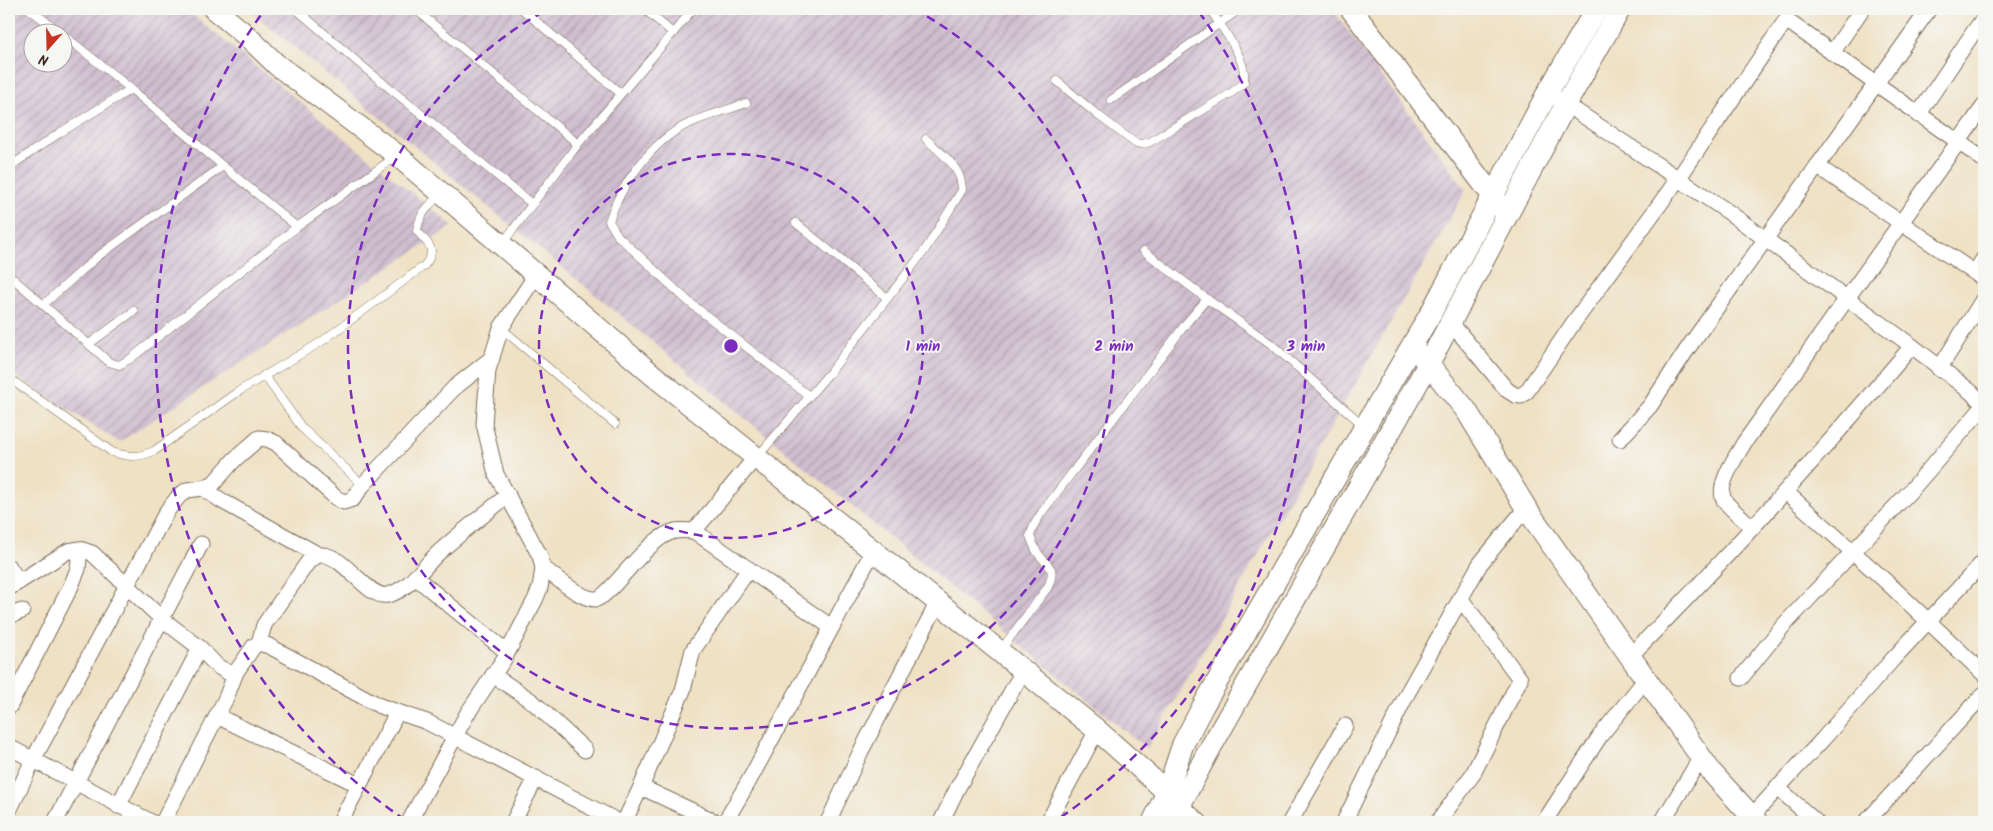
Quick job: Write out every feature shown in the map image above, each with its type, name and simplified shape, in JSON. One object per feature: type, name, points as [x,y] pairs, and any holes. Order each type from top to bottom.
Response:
[{"type":"main road","points":[[214,9],[247,36],[277,65],[397,155],[440,194],[654,376],[1096,730],[1173,806]]},
{"type":"main road","points":[[1351,9],[1507,215]]},
{"type":"main road","points":[[1173,806],[1183,744],[1203,706],[1412,345],[1494,197],[1548,92],[1596,9]]},
{"type":"main road","points":[[1153,822],[1173,806],[1278,626],[1429,363],[1566,104],[1620,9]]},
{"type":"main road","points":[[1412,345],[1429,363],[1466,410],[1526,508],[1712,773],[1754,819]]},
{"type":"street","points":[[1832,53],[1862,9]]},
{"type":"street","points":[[1620,439],[1650,406],[1688,348],[1929,9]]},
{"type":"street","points":[[1451,323],[1508,390],[1515,395],[1521,396],[1527,391],[1572,325],[1678,179],[1790,14],[1832,53],[1958,144],[1984,160]]},
{"type":"street","points":[[1918,115],[1975,30],[1981,22],[1984,22]]},
{"type":"street","points":[[1548,92],[1765,239],[1912,346],[1971,392],[1984,406],[1854,553],[1834,570],[1783,626],[1742,678]]},
{"type":"street","points":[[1752,527],[1724,499],[1722,489],[1728,471],[1744,443],[1984,106]]},
{"type":"street","points":[[1817,166],[1980,275],[1984,258]]},
{"type":"street","points":[[409,822],[454,736],[507,652],[540,588],[543,568],[540,556],[496,474],[484,424],[488,370],[501,328],[536,275]]},
{"type":"street","points":[[1939,368],[1984,298]]},
{"type":"street","points":[[1630,656],[1698,588],[1786,492],[1912,346]]},
{"type":"street","points":[[9,811],[33,760],[127,584],[167,510],[179,496],[187,490],[203,488],[220,478],[234,460],[259,438],[267,438],[276,443],[336,498],[344,502],[353,499],[363,485],[454,388],[492,358]]},
{"type":"street","points":[[694,531],[756,457]]},
{"type":"street","points":[[203,488],[222,501],[319,555],[328,555],[380,596],[387,596],[415,578],[437,554],[508,495]]},
{"type":"street","points":[[1786,492],[1984,674]]},
{"type":"street","points":[[1344,822],[1408,692],[1460,598],[1480,564],[1526,508]]},
{"type":"street","points":[[543,568],[585,598],[597,600],[607,595],[629,566],[651,545],[674,531],[694,531],[831,627]]},
{"type":"street","points":[[55,822],[201,544]]},
{"type":"street","points":[[9,707],[71,586],[78,569],[80,549]]},
{"type":"street","points":[[9,567],[14,585],[68,551],[80,549],[92,552],[162,619],[200,648],[217,666],[229,673],[236,672]]},
{"type":"street","points":[[724,822],[750,779],[873,551]]},
{"type":"street","points":[[162,822],[217,716],[236,672],[254,646],[259,643],[264,625],[308,562],[319,555]]},
{"type":"street","points":[[1754,819],[1777,787],[1823,739],[1984,561]]},
{"type":"street","points":[[624,822],[682,690],[693,650],[750,569]]},
{"type":"street","points":[[415,578],[507,652]]},
{"type":"street","points":[[1438,822],[1473,774],[1520,679],[1460,598]]},
{"type":"street","points":[[828,822],[861,751],[938,602]]},
{"type":"street","points":[[259,643],[269,646],[380,706],[397,713],[414,716],[619,822]]},
{"type":"street","points":[[118,806],[200,648]]},
{"type":"street","points":[[941,822],[957,789],[1023,671]]},
{"type":"street","points":[[493,675],[533,702],[585,750]]},
{"type":"street","points":[[1544,822],[1600,736],[1646,679]]},
{"type":"street","points":[[1866,822],[1984,694]]},
{"type":"street","points":[[340,822],[397,713]]},
{"type":"street","points":[[217,716],[359,785]]},
{"type":"street","points":[[1290,822],[1345,726]]},
{"type":"street","points":[[1048,822],[1096,730]]},
{"type":"street","points":[[9,747],[151,822]]},
{"type":"street","points":[[1662,822],[1701,757]]},
{"type":"street","points":[[514,822],[536,778]]},
{"type":"street","points":[[641,787],[716,822]]},
{"type":"street","points":[[1777,787],[1816,822]]},
{"type":"street","points":[[1173,806],[1200,822]]},
{"type":"lane","points":[[29,9],[46,22]]},
{"type":"lane","points":[[296,9],[361,65],[532,204]]},
{"type":"lane","points":[[415,9],[578,144]]},
{"type":"lane","points":[[522,9],[620,93]]},
{"type":"lane","points":[[644,9],[674,33]]},
{"type":"lane","points":[[501,246],[578,144],[693,9]]},
{"type":"lane","points":[[1057,81],[1134,143],[1150,142],[1231,93],[1244,83],[1246,73],[1242,61],[1210,9]]},
{"type":"lane","points":[[1111,100],[1240,9]]},
{"type":"lane","points":[[72,42],[297,227]]},
{"type":"lane","points":[[9,167],[130,89]]},
{"type":"lane","points":[[746,103],[684,126],[649,152],[613,209],[609,221],[618,236],[690,302],[809,396]]},
{"type":"lane","points":[[756,457],[831,371],[925,250],[962,190],[962,180],[957,168],[926,139]]},
{"type":"lane","points":[[9,275],[109,362],[119,365],[130,360],[297,227],[397,155]]},
{"type":"lane","points":[[44,304],[98,257],[223,166]]},
{"type":"lane","points":[[9,378],[112,452],[128,457],[141,456],[154,451],[264,375],[321,342],[424,266],[432,253],[432,248],[417,231],[418,220],[440,194]]},
{"type":"lane","points":[[796,223],[886,298]]},
{"type":"lane","points":[[1144,251],[1207,299],[1271,344],[1365,426]]},
{"type":"lane","points":[[1000,652],[1048,588],[1052,577],[1052,567],[1037,552],[1030,536],[1034,525],[1188,321],[1207,299]]},
{"type":"lane","points":[[89,344],[134,311]]},
{"type":"lane","points":[[501,328],[615,424]]},
{"type":"lane","points":[[264,375],[302,428],[363,485]]},
{"type":"shaded area","points":[[9,9],[185,9],[453,226],[119,442],[9,372]]},
{"type":"shaded area","points":[[248,9],[1332,9],[1466,190],[1147,749]]}]
